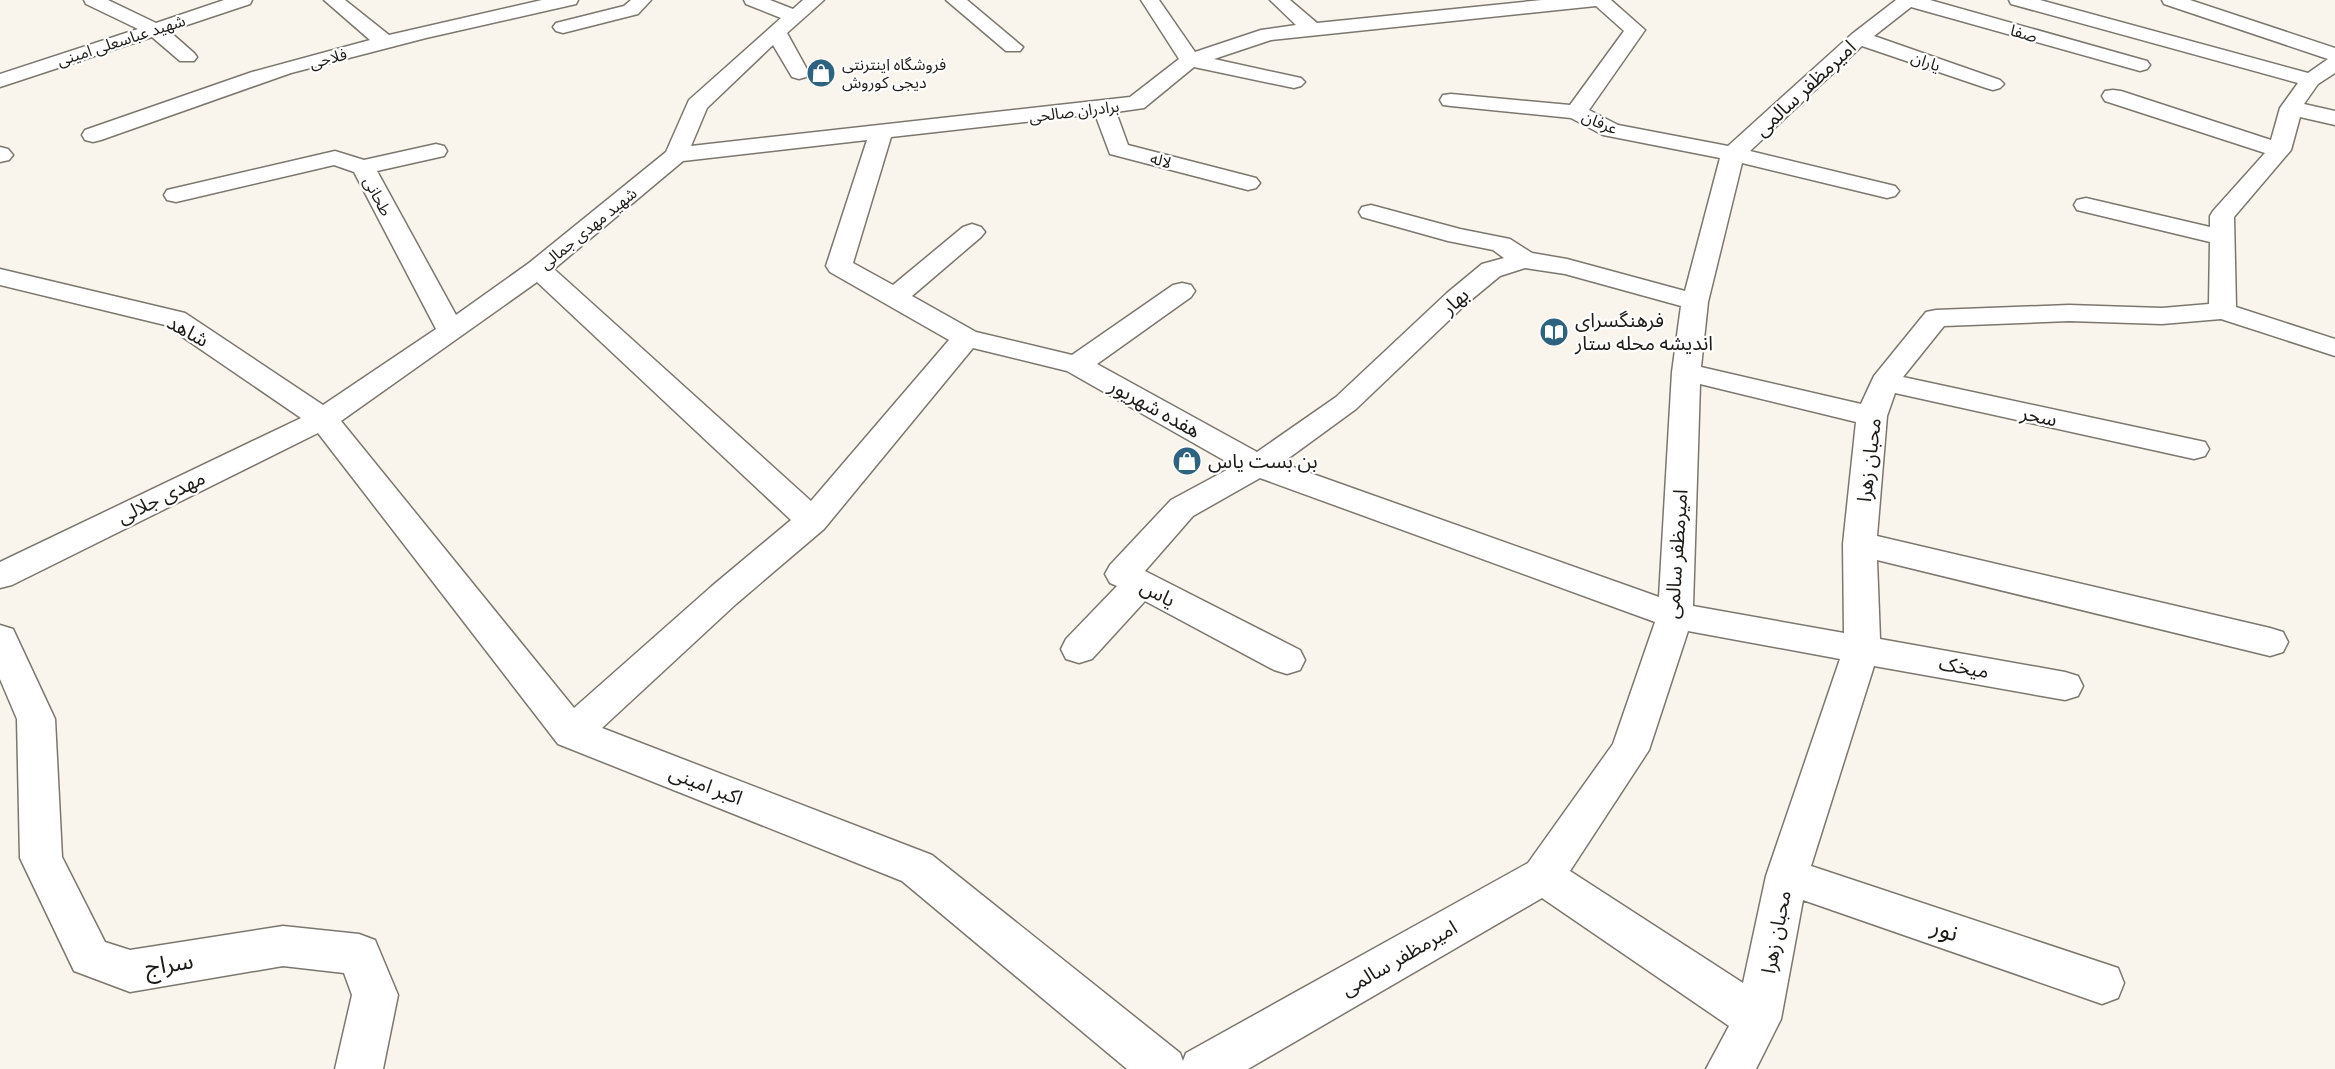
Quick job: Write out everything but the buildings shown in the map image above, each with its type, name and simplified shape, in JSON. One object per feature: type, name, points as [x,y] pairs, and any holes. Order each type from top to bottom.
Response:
[{"type":"street","points":[[93,0],[104,3],[154,29],[187,57]]},
{"type":"street","name":"شهید عباسعلی امینی","points":[[0,81],[243,0]]},
{"type":"street","points":[[333,0],[387,43]]},
{"type":"street","name":"فلاحی","points":[[93,135],[181,103],[284,70],[459,23],[568,0]]},
{"type":"street","points":[[563,27],[631,10],[642,0]]},
{"type":"street","points":[[753,0],[785,24],[799,72]]},
{"type":"street","name":"شهید مهدی جمالی","points":[[323,418],[538,269],[676,155],[697,105],[785,24],[815,0]]},
{"type":"street","points":[[955,0],[1013,47]]},
{"type":"street","points":[[1150,0],[1190,60],[1294,82]]},
{"type":"street","points":[[1279,0],[1312,29]]},
{"type":"street","name":"برادران صالحی","points":[[676,155],[1136,103],[1190,60],[1268,34],[1599,0]]},
{"type":"street","name":"عرفان","points":[[1599,0],[1635,30],[1576,112],[1611,130],[1733,154],[1887,191]]},
{"type":"street","name":"امیرمظفر سالمی","points":[[1203,1069],[1543,876],[1630,750],[1675,616],[1686,372],[1695,302],[1733,154],[1859,39],[1908,0]]},
{"type":"street","name":"صفا","points":[[1908,0],[2140,65]]},
{"type":"street","points":[[2018,0],[2323,72],[2290,108],[2280,150],[2222,216],[2223,312],[2335,348]]},
{"type":"street","points":[[2171,0],[2335,55]]},
{"type":"street","name":"یاران","points":[[1859,39],[1993,84]]},
{"type":"street","points":[[2113,96],[2280,150]]},
{"type":"street","points":[[1451,100],[1576,112]]},
{"type":"street","name":"لاله","points":[[1103,107],[1118,149],[1248,183]]},
{"type":"street","points":[[2290,108],[2335,118]]},
{"type":"street","name":"هفده شهریور","points":[[881,133],[839,266],[966,338],[1077,365],[1258,466],[1675,616]]},
{"type":"street","points":[[363,167],[436,151]]},
{"type":"street","name":"طحانی","points":[[176,195],[334,158],[363,167],[451,331]]},
{"type":"street","points":[[2086,205],[2222,237]]},
{"type":"street","points":[[1371,212],[1457,236],[1501,244],[1524,260]]},
{"type":"street","points":[[894,298],[972,232]]},
{"type":"street","name":"بهار","points":[[1258,466],[1346,402],[1456,299],[1491,270],[1524,260],[1567,267],[1695,302]]},
{"type":"street","points":[[538,269],[812,521]]},
{"type":"street","name":"شاهد","points":[[0,277],[175,319],[323,418]]},
{"type":"street","points":[[1077,365],[1182,291]]},
{"type":"street","name":"محبان زهرا","points":[[1730,1069],[1758,1019],[1787,876],[1862,648],[1860,544],[1872,416],[1884,382],[1936,318],[2069,314],[2162,316],[2223,312]]},
{"type":"street","points":[[323,418],[572,733],[724,595],[812,521],[966,338]]},
{"type":"street","points":[[1686,372],[1872,416]]},
{"type":"street","name":"سحر","points":[[1884,382],[2194,449]]},
{"type":"street","name":"مهدی جلالی","points":[[0,576],[323,418]]},
{"type":"street","name":"یاس","points":[[1258,466],[1182,508],[1122,574],[1287,660]]},
{"type":"street","points":[[1860,544],[2270,642]]},
{"type":"street","points":[[1079,649],[1140,584]]},
{"type":"street","name":"میخک","points":[[1675,616],[2065,686]]},
{"type":"street","name":"سراج","points":[[0,638],[36,719],[41,858],[90,957],[130,971],[283,946],[359,954],[375,995],[359,1069]]},
{"type":"street","name":"اکبر امینی","points":[[572,733],[917,868],[1163,1069]]},
{"type":"street","points":[[1543,876],[1758,1019]]},
{"type":"street","name":"نور","points":[[1787,876],[2102,983]]},
{"type":"place","name":"فروشگاه اینترنتی دیجی کوروش","points":[[821,73]]},
{"type":"place","name":"فرهنگسرای اندیشه محله ستار","points":[[1554,332]]},
{"type":"place","name":"بن بست یاس","points":[[1187,461]]}]
